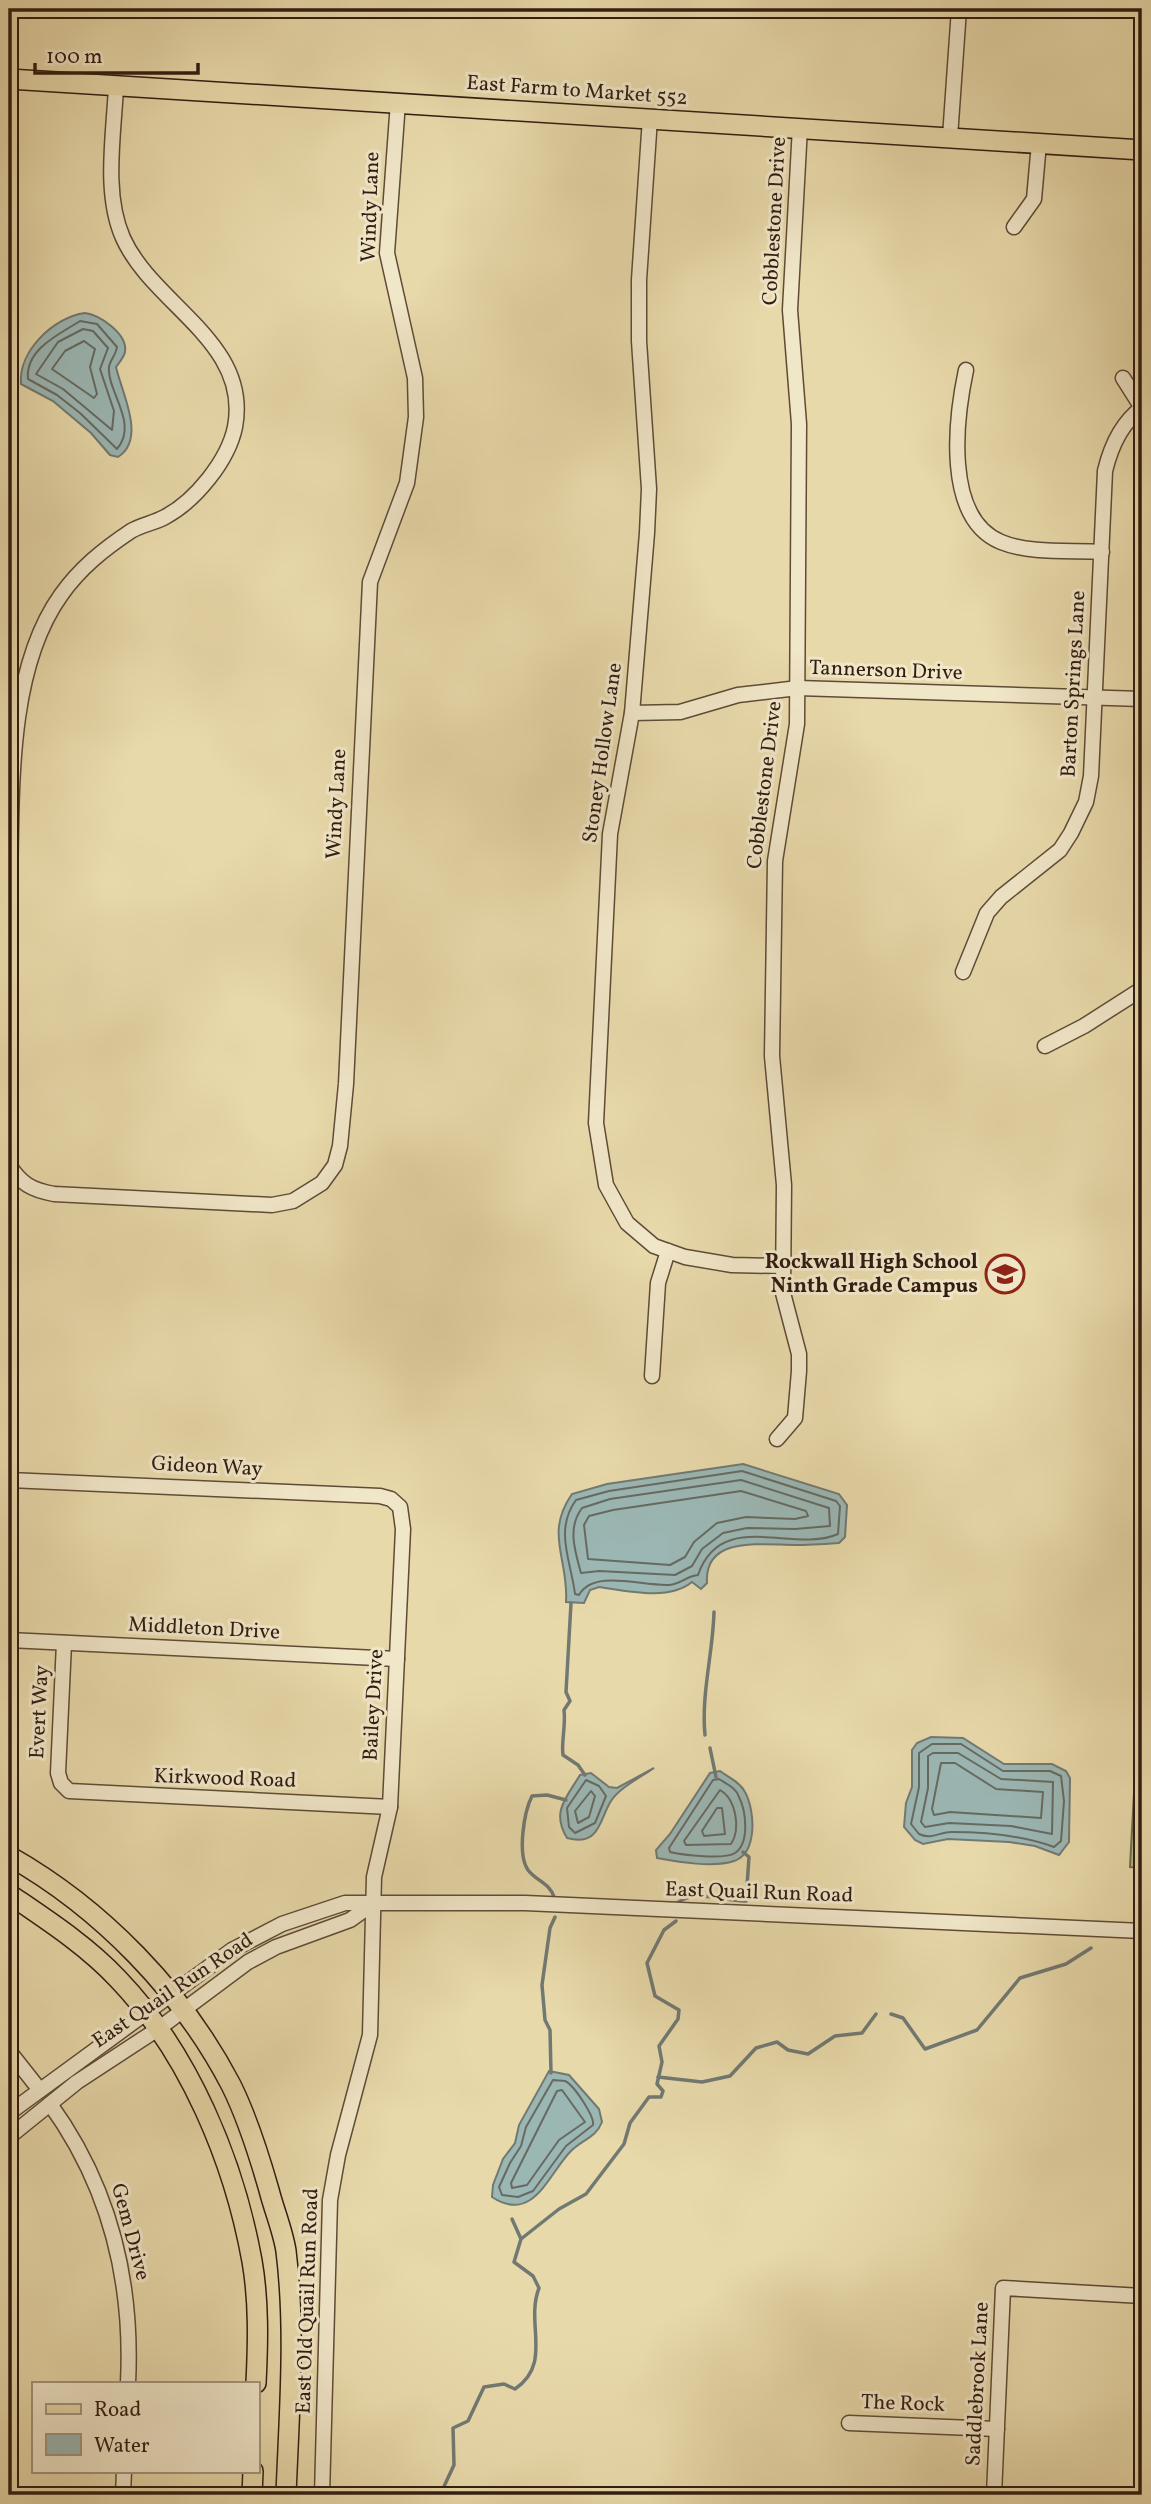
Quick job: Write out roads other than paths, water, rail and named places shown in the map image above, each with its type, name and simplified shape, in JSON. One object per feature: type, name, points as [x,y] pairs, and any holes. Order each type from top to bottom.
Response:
[{"type":"main road","name":"East Farm to Market 552","points":[[9,79],[1142,150]]},
{"type":"main road","points":[[9,1856],[94,1914],[151,1969],[231,2085],[261,2164],[285,2248],[292,2324],[286,2495]]},
{"type":"main road","points":[[9,1894],[89,1951],[153,2021],[202,2103],[231,2181],[252,2261],[258,2337],[256,2382]]},
{"type":"main road","points":[[252,2495],[253,2472]]},
{"type":"street","points":[[950,137],[959,9]]},
{"type":"street","points":[[9,919],[17,732],[23,682],[33,647],[56,602],[86,563],[134,529],[167,516],[190,499],[221,457],[235,425],[232,388],[222,357],[209,337],[153,285],[138,265],[121,233],[115,206],[113,172],[116,86]]},
{"type":"street","name":"Windy Lane","points":[[9,1165],[18,1178],[33,1190],[54,1194],[272,1205],[308,1194],[322,1183],[335,1165],[340,1146],[345,1084],[370,582],[407,482],[416,417],[415,378],[387,253],[390,172],[398,102]]},
{"type":"street","name":"Stoney Hollow Lane","points":[[650,118],[639,280],[639,341],[649,489],[632,713],[610,834],[596,1123],[606,1185],[627,1223],[654,1246],[732,1265],[781,1266]]},
{"type":"street","name":"Cobblestone Drive","points":[[777,1440],[795,1418],[799,1371],[799,1354],[783,1293],[781,1266],[784,1185],[772,1056],[775,861],[797,723],[799,424],[790,310],[800,127]]},
{"type":"street","points":[[1014,227],[1034,199],[1039,143]]},
{"type":"street","points":[[966,369],[959,401],[959,481],[967,508],[975,522],[999,541],[1010,544],[1102,552]]},
{"type":"street","name":"Barton Springs Lane","points":[[964,972],[976,934],[987,912],[1060,850],[1086,803],[1091,776],[1105,471],[1109,452],[1130,416],[1142,408],[1122,378]]},
{"type":"street","name":"Tannerson Drive","points":[[632,713],[680,712],[738,695],[798,688],[1142,699]]},
{"type":"street","points":[[1045,1046],[1084,1026],[1142,989]]},
{"type":"street","points":[[652,1376],[658,1283],[668,1251]]},
{"type":"street","name":"Gideon Way","points":[[9,1479],[380,1496],[391,1499],[400,1507]]},
{"type":"street","name":"Bailey Drive","points":[[374,1903],[375,1864],[390,1807],[403,1518],[400,1507]]},
{"type":"street","name":"Middleton Drive","points":[[9,1640],[397,1659]]},
{"type":"street","name":"Evert Way","points":[[61,1783],[58,1773],[64,1643]]},
{"type":"street","name":"Kirkwood Road","points":[[61,1783],[69,1791],[82,1794],[390,1807]]},
{"type":"street","name":"East Quail Run Road","points":[[9,2137],[176,2003],[232,1950],[282,1924],[345,1903],[525,1903],[1142,1931]]},
{"type":"street","name":"East Old Quail Run Road","points":[[322,2495],[330,2200],[338,2155],[370,2035],[374,1903]]},
{"type":"street","name":"East Quail Run Road","points":[[9,2113],[39,2089],[153,2021]]},
{"type":"street","points":[[9,2051],[39,2089]]},
{"type":"street","name":"Gem Drive","points":[[50,2104],[83,2156],[101,2193],[114,2234],[128,2317],[128,2382]]},
{"type":"street","name":"Saddlebrook Lane","points":[[994,2495],[1003,2288],[1142,2296]]},
{"type":"street","name":"The Rock","points":[[849,2423],[997,2429]]},
{"type":"street","points":[[123,2495],[124,2472]]},
{"type":"water","points":[[85,313],[112,326],[125,345],[124,354],[116,367],[130,414],[131,439],[118,457],[110,455],[91,433],[53,401],[21,384],[25,360],[40,338],[61,321]]},
{"type":"water","points":[[743,1464],[839,1494],[847,1505],[845,1537],[839,1543],[752,1544],[725,1550],[715,1557],[709,1568],[707,1583],[701,1589],[692,1582],[683,1588],[660,1593],[599,1587],[590,1590],[584,1603],[566,1602],[559,1534],[564,1508],[572,1494],[607,1484]]},
{"type":"water","points":[[931,1737],[963,1738],[1004,1764],[1052,1764],[1066,1771],[1070,1778],[1069,1842],[1059,1855],[1035,1846],[1009,1842],[948,1839],[923,1844],[915,1840],[904,1827],[906,1803],[912,1787],[912,1750],[917,1743]]},
{"type":"water","points":[[654,1768],[615,1796],[592,1835],[578,1840],[567,1838],[562,1829],[560,1813],[580,1775],[591,1773],[609,1787],[617,1788]]},
{"type":"water","points":[[720,1771],[740,1785],[751,1809],[751,1840],[742,1856],[734,1861],[716,1864],[657,1858],[656,1850],[670,1834],[710,1773]]},
{"type":"water","points":[[549,2071],[569,2075],[599,2109],[602,2122],[596,2132],[570,2152],[529,2201],[518,2205],[506,2204],[492,2197],[493,2185],[503,2159],[515,2143],[519,2125]]},
{"type":"waterway","points":[[571,1603],[566,1692],[570,1701],[564,1710],[563,1755],[578,1765],[585,1775]]},
{"type":"waterway","points":[[705,1735],[705,1704],[714,1612]]},
{"type":"waterway","points":[[710,1748],[716,1777]]},
{"type":"waterway","points":[[554,1897],[549,1888],[528,1870],[523,1854],[523,1833],[532,1796],[547,1795],[566,1800]]},
{"type":"waterway","points":[[677,1903],[694,1896],[746,1901],[749,1857],[743,1852]]},
{"type":"waterway","points":[[551,2073],[550,2030],[545,2020],[542,1985],[550,1928],[555,1917]]},
{"type":"waterway","points":[[440,2495],[454,2465],[453,2428],[468,2421],[484,2387],[504,2384],[515,2389],[526,2379],[533,2367],[539,2288],[533,2276],[514,2262],[521,2239],[559,2209],[586,2194],[624,2144],[630,2123],[649,2097],[661,2097],[663,2091],[657,2084],[662,2062],[659,2046],[678,2019],[679,2010],[655,1996],[647,1963],[664,1930],[676,1921]]},
{"type":"waterway","points":[[891,2014],[903,2018],[925,2049],[977,2030],[1020,1978],[1066,1964],[1091,1948]]},
{"type":"waterway","points":[[658,2077],[702,2082],[730,2076],[756,2048],[777,2042],[788,2050],[808,2054],[835,2036],[862,2033],[876,2014]]},
{"type":"waterway","points":[[512,2219],[521,2239]]},
{"type":"place","name":"Rockwall High School Ninth Grade Campus","points":[[1005,1274]]}]
